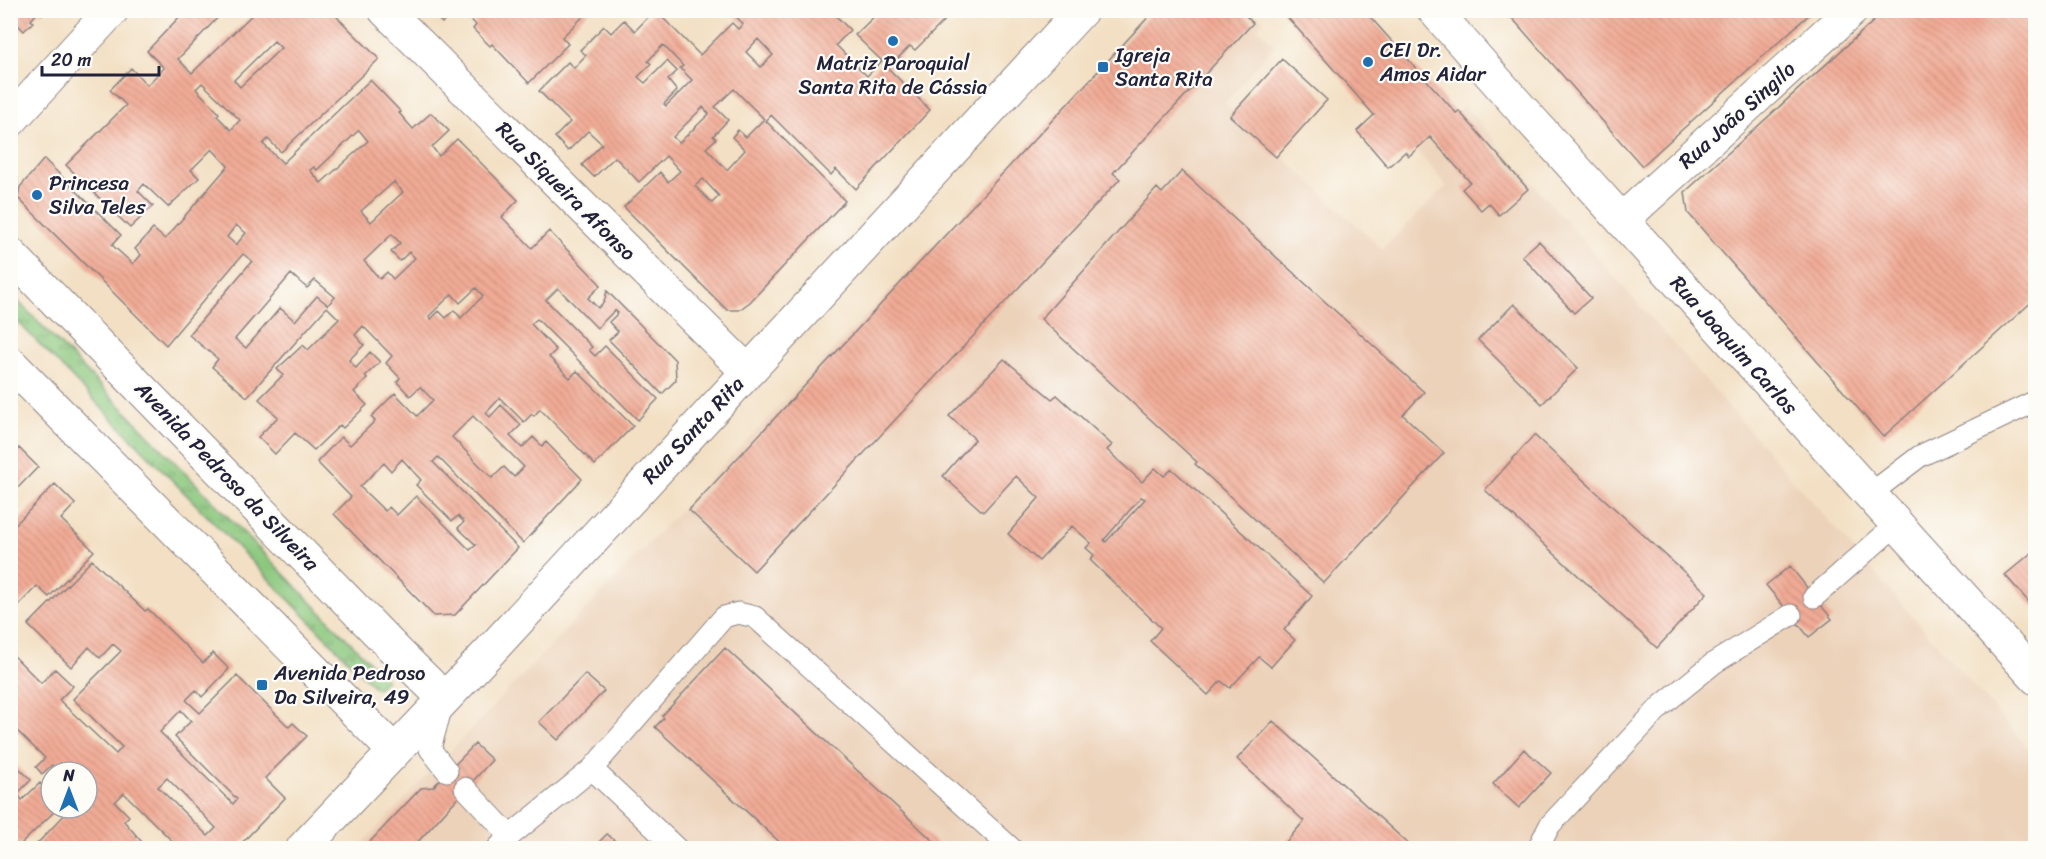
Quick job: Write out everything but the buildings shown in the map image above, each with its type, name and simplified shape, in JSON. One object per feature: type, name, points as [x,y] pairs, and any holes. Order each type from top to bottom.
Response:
[{"type":"main road","points":[[10,121],[112,10]]},
{"type":"main road","name":"Rua Siqueira Afonso","points":[[385,10],[747,371]]},
{"type":"main road","name":"Rua Santa Rita","points":[[303,849],[491,650],[1082,10]]},
{"type":"main road","name":"Rua Joaquim Carlos","points":[[1434,10],[2036,678]]},
{"type":"main road","name":"Rua João Singilo","points":[[1622,220],[1852,10]]},
{"type":"main road","name":"Avenida Pedroso da Silveira","points":[[10,254],[444,698]]},
{"type":"main road","points":[[10,363],[394,751]]},
{"type":"lane","points":[[1870,494],[1920,456],[2036,401]]},
{"type":"lane","points":[[1814,597],[1897,524]]},
{"type":"lane","points":[[465,788],[504,842],[592,769],[724,617],[738,613],[755,617],[1011,849]]},
{"type":"lane","points":[[1538,849],[1550,825],[1661,706],[1713,663],[1791,615]]},
{"type":"lane","points":[[430,749],[444,698]]},
{"type":"lane","points":[[394,751],[430,749]]},
{"type":"lane","points":[[430,749],[447,771]]},
{"type":"lane","points":[[592,769],[676,849]]},
{"type":"shaded area","points":[[1149,11],[1253,11],[1264,20],[1257,28],[1275,44],[1225,103],[1382,249],[1447,186],[1416,150],[1464,105],[2035,756],[2035,848],[358,848],[1103,67],[1136,23]]},
{"type":"green space","points":[[11,294],[387,680],[376,689],[11,315]]},
{"type":"place","name":"Matriz Paroquial Santa Rita de Cássia","points":[[893,41]]},
{"type":"place","name":"CEI Dr. Amos Aidar","points":[[1368,62]]},
{"type":"place","name":"Igreja Santa Rita","points":[[1103,67]]},
{"type":"place","name":"Princesa Silva Teles","points":[[37,195]]},
{"type":"place","name":"Avenida Pedroso Da Silveira, 49","points":[[262,685]]}]
